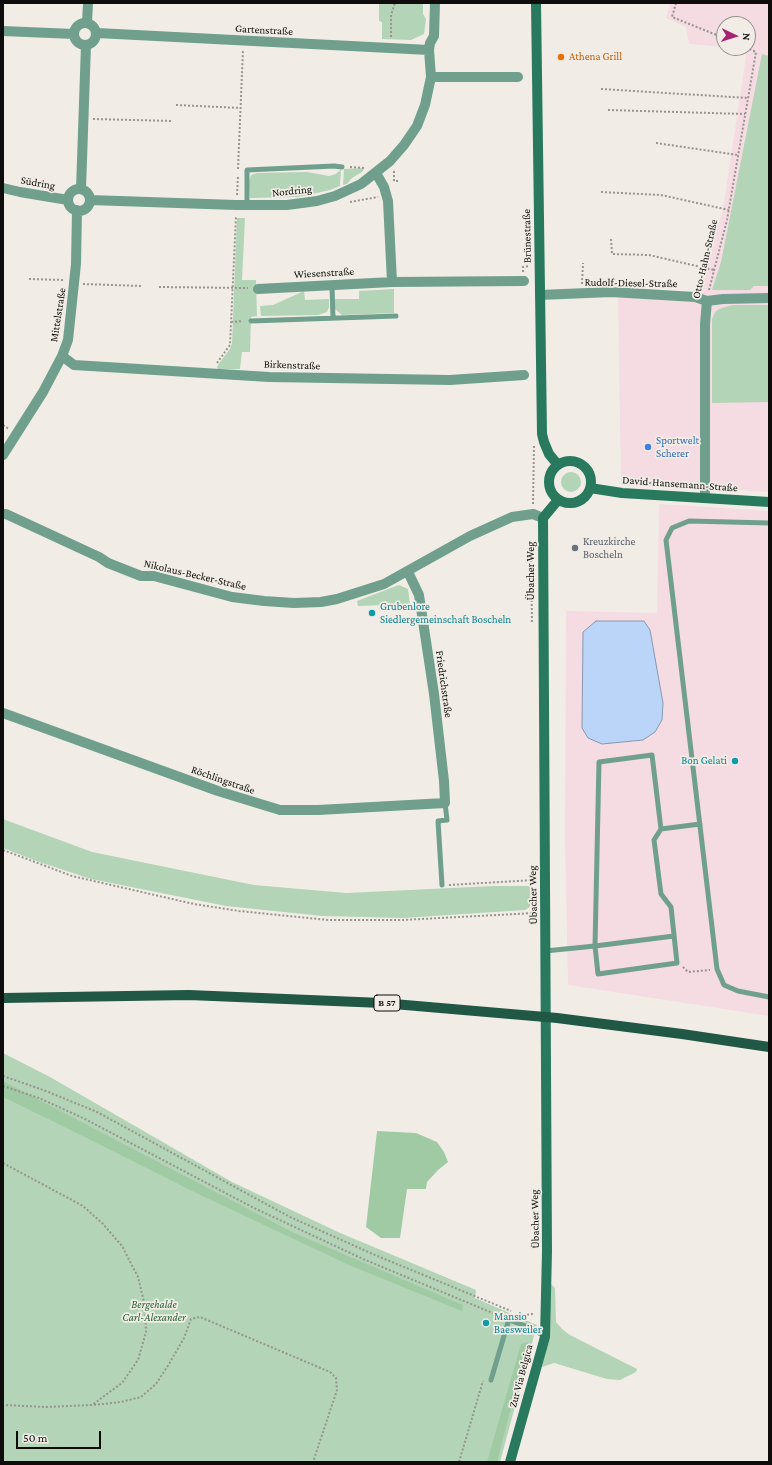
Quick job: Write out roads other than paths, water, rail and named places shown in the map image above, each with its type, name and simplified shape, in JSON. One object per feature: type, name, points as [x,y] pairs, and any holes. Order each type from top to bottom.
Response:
[{"type":"main road","name":"B 57","points":[[3,998],[189,995],[382,1002],[557,1018],[769,1047]]},
{"type":"street","points":[[87,23],[88,3]]},
{"type":"street","name":"Nordring","points":[[90,200],[288,205],[317,200],[342,193],[360,184],[390,162],[404,146],[417,126],[426,105],[431,77],[430,43],[434,36],[435,3]]},
{"type":"street","name":"Brünestraße","points":[[536,3],[542,434],[549,454],[558,465]]},
{"type":"street","points":[[82,23],[87,23],[93,26],[97,33],[94,41],[86,45],[78,42],[74,34],[75,30],[82,23]]},
{"type":"street","points":[[3,31],[74,34]]},
{"type":"street","name":"Gartenstraße","points":[[97,33],[430,50]]},
{"type":"street","points":[[81,189],[86,45]]},
{"type":"street","points":[[431,77],[518,77]]},
{"type":"street","points":[[376,173],[384,187],[388,201],[392,282]]},
{"type":"street","name":"Südring","points":[[3,188],[68,200]]},
{"type":"street","points":[[81,189],[88,193],[90,200],[89,204],[84,209],[77,210],[72,207],[68,200],[72,191],[81,189]]},
{"type":"street","name":"Mittelstraße","points":[[3,455],[38,400],[62,356],[68,340],[75,282],[77,210]]},
{"type":"street","name":"Wiesenstraße","points":[[258,288],[392,282],[524,281]]},
{"type":"street","name":"Rudolf-Diesel-Straße","points":[[540,295],[611,292],[695,297],[707,301],[723,299],[769,298]]},
{"type":"street","name":"Otto-Hahn-Straße","points":[[705,498],[705,324],[707,301]]},
{"type":"street","name":"Birkenstraße","points":[[62,356],[74,365],[269,377],[450,380],[524,376]]},
{"type":"street","points":[[570,461],[582,465],[590,475],[590,488],[588,494],[583,499],[570,504],[558,500],[553,495],[549,483],[553,470],[558,465],[570,461]]},
{"type":"street","name":"David-Hansemann-Straße","points":[[590,488],[622,493],[769,502]]},
{"type":"street","points":[[543,518],[558,500]]},
{"type":"street","name":"Nikolaus-Becker-Straße","points":[[3,514],[6,514],[92,554],[108,563],[141,576],[154,576],[232,597],[264,601],[321,602],[337,599],[384,584],[408,572],[470,536],[512,517],[533,514],[543,518]]},
{"type":"street","name":"Übacher Weg","points":[[543,518],[547,1294]]},
{"type":"street","name":"Friedrichstraße","points":[[408,572],[419,595],[437,716],[445,802]]},
{"type":"street","name":"Röchlingstraße","points":[[3,713],[218,791],[280,810],[318,810],[445,802]]},
{"type":"street","name":"Zur Via Belgica","points":[[510,1462],[545,1337],[547,1294]]},
{"type":"lane","points":[[247,205],[247,170],[334,166],[342,167]]},
{"type":"lane","points":[[332,284],[333,318]]},
{"type":"lane","points":[[251,321],[396,316]]},
{"type":"lane","points":[[769,523],[688,521],[672,528],[666,540],[717,969],[724,985],[738,991],[769,997]]},
{"type":"lane","points":[[652,755],[661,829],[654,840],[661,894],[671,907],[677,963],[598,974],[595,946],[599,762],[652,755]]},
{"type":"lane","points":[[442,885],[438,821],[447,820],[445,802]]},
{"type":"lane","points":[[661,829],[700,824]]},
{"type":"lane","points":[[545,951],[674,936]]},
{"type":"lane","points":[[502,1317],[533,1329],[545,1337]]},
{"type":"lane","points":[[491,1380],[509,1319]]},
{"type":"water","points":[[596,621],[644,621],[650,630],[663,703],[662,720],[655,732],[643,740],[602,744],[588,738],[582,728],[583,632]]},
{"type":"place","name":"Athena Grill","points":[[561,57]]},
{"type":"place","name":"Sportwelt Scherer","points":[[648,447]]},
{"type":"place","name":"Kreuzkirche Boscheln","points":[[575,548]]},
{"type":"place","name":"Grubenlore Siedlergemeinschaft Boscheln","points":[[372,613]]},
{"type":"place","name":"Bon Gelati","points":[[735,761]]},
{"type":"place","name":"Mansio Baesweiler","points":[[486,1323]]},
{"type":"park label","name":"Bergehalde Carl-Alexander","points":[[154,1311]]}]
